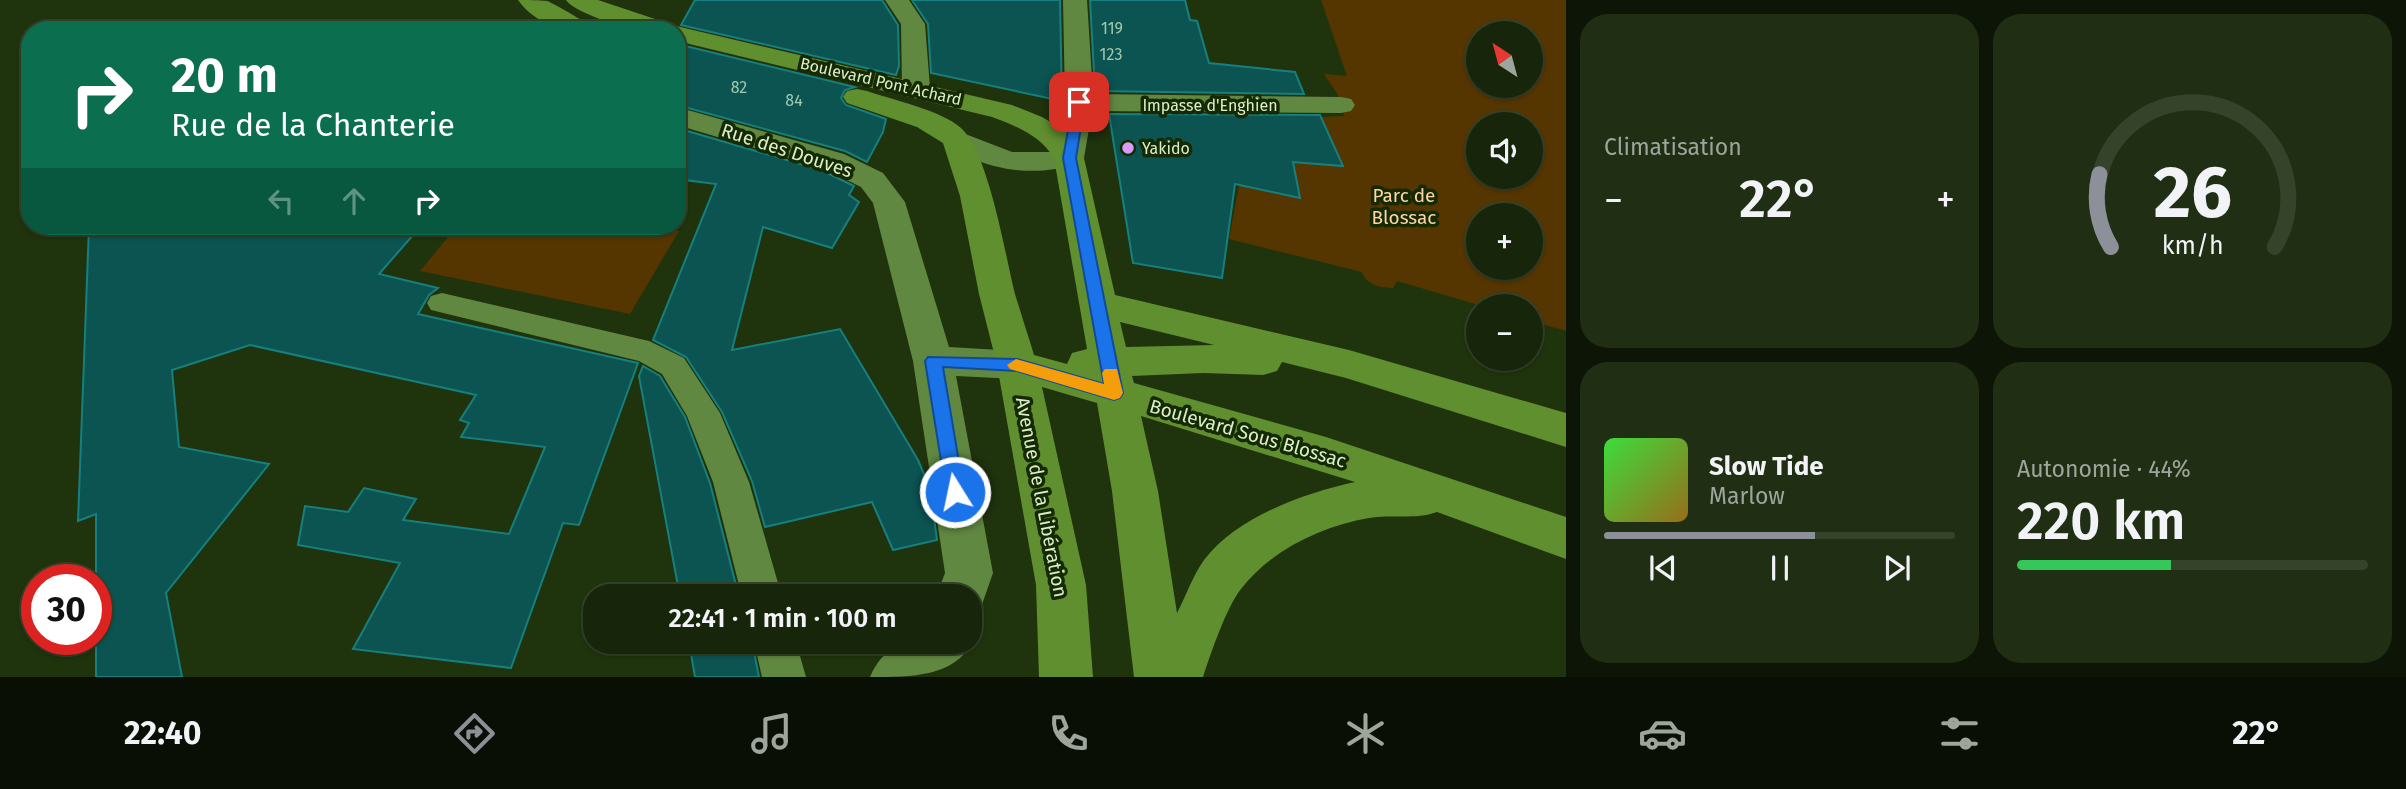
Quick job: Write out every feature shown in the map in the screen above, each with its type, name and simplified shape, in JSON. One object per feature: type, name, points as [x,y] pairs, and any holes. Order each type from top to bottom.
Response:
[{"type":"main road","points":[[530,0],[563,21]]},
{"type":"main road","points":[[578,0],[636,21]]},
{"type":"main road","name":"Boulevard Pont Achard","points":[[686,35],[916,88],[1029,120],[1050,132],[1061,143],[1069,158],[1098,304]]},
{"type":"main road","name":"Boulevard Pont Achard","points":[[686,59],[867,100],[927,121],[949,132],[957,141]]},
{"type":"main road","name":"Avenue de la Libération","points":[[957,141],[976,196],[997,293],[1017,365],[1061,585],[1066,677]]},
{"type":"main road","points":[[1098,304],[1135,491],[1161,677]]},
{"type":"main road","name":"Boulevard Sous Blossac","points":[[1098,304],[1349,364],[1566,430]]},
{"type":"main road","name":"Boulevard Sous Blossac","points":[[1112,378],[1203,359],[1349,364]]},
{"type":"main road","name":"Boulevard Sous Blossac","points":[[1017,365],[1112,378],[1566,538]]},
{"type":"main road","name":"Boulevard Sous Blossac","points":[[1176,677],[1190,640],[1223,574],[1266,536],[1328,508],[1380,497],[1409,495],[1474,506]]},
{"type":"street","points":[[897,0],[913,24],[916,88]]},
{"type":"street","points":[[1069,158],[1079,102],[1075,0]]},
{"type":"street","name":"Impasse d'Enghien","points":[[1079,102],[1341,105]]},
{"type":"street","name":"Rue des Douves","points":[[686,119],[833,161],[872,180],[889,202],[933,361],[969,573],[965,584]]},
{"type":"street","name":"Boulevard Pont Achard","points":[[957,141],[1008,162],[1026,165],[1069,158]]},
{"type":"street","points":[[933,361],[1017,365]]},
{"type":"street","points":[[897,677],[930,654]]},
{"type":"lane","points":[[442,303],[649,352],[673,366],[703,413],[730,482],[758,584]]},
{"type":"lane","points":[[778,654],[784,677]]},
{"type":"green space","name":"Parc de Blossac","points":[[1321,0],[1566,0],[1566,331],[1543,324],[1543,294],[1466,294],[1466,301],[1397,281],[1393,288],[1379,286],[1370,283],[1362,272],[1229,239],[1239,185],[1299,198],[1293,161],[1340,166],[1321,117],[1344,116],[1338,95],[1324,74],[1347,76]]},
{"type":"green space","points":[[450,235],[677,235],[630,314],[420,271]]},
{"type":"building","points":[[695,0],[882,0],[898,25],[899,66],[896,75],[686,26],[686,21],[683,21]]},
{"type":"building","points":[[912,0],[1060,0],[1062,101],[931,73],[928,24]]},
{"type":"building","points":[[1090,0],[1185,0],[1190,20],[1197,21],[1209,63],[1295,72],[1304,94],[1095,91]]},
{"type":"building","points":[[686,46],[855,87],[845,90],[841,98],[846,105],[886,119],[883,132],[867,162],[845,151],[686,107]]},
{"type":"building","points":[[1109,114],[1320,115],[1343,166],[1293,162],[1300,198],[1235,184],[1222,278],[1133,263]]},
{"type":"building","points":[[686,131],[821,170],[854,186],[849,195],[859,202],[832,248],[763,227],[732,350],[840,329],[918,460],[930,488],[937,540],[893,550],[872,502],[765,527],[752,481],[722,412],[686,357],[653,340],[716,184],[686,180]]},
{"type":"building","points":[[89,235],[413,235],[379,274],[438,288],[429,295],[418,314],[638,363],[579,525],[563,523],[511,668],[353,649],[400,563],[298,545],[305,506],[348,512],[364,488],[416,499],[403,520],[509,534],[545,447],[461,437],[469,423],[460,420],[476,395],[250,345],[172,370],[179,447],[269,464],[166,593],[182,677],[96,677],[96,655],[112,655],[112,564],[96,564],[96,514],[78,521]]},
{"type":"building","points":[[643,366],[660,376],[685,417],[710,483],[736,584],[678,584],[639,376]]},
{"type":"building","points":[[691,654],[754,654],[759,677],[695,677]]},
{"type":"slow traffic","points":[[1016,365],[1114,393],[1111,373]]},
{"type":"place","name":"Yakido","points":[[1128,148]]},
{"type":"route","points":[[955,492],[933,361],[1017,365],[1114,393],[1069,158],[1079,102]]}]
